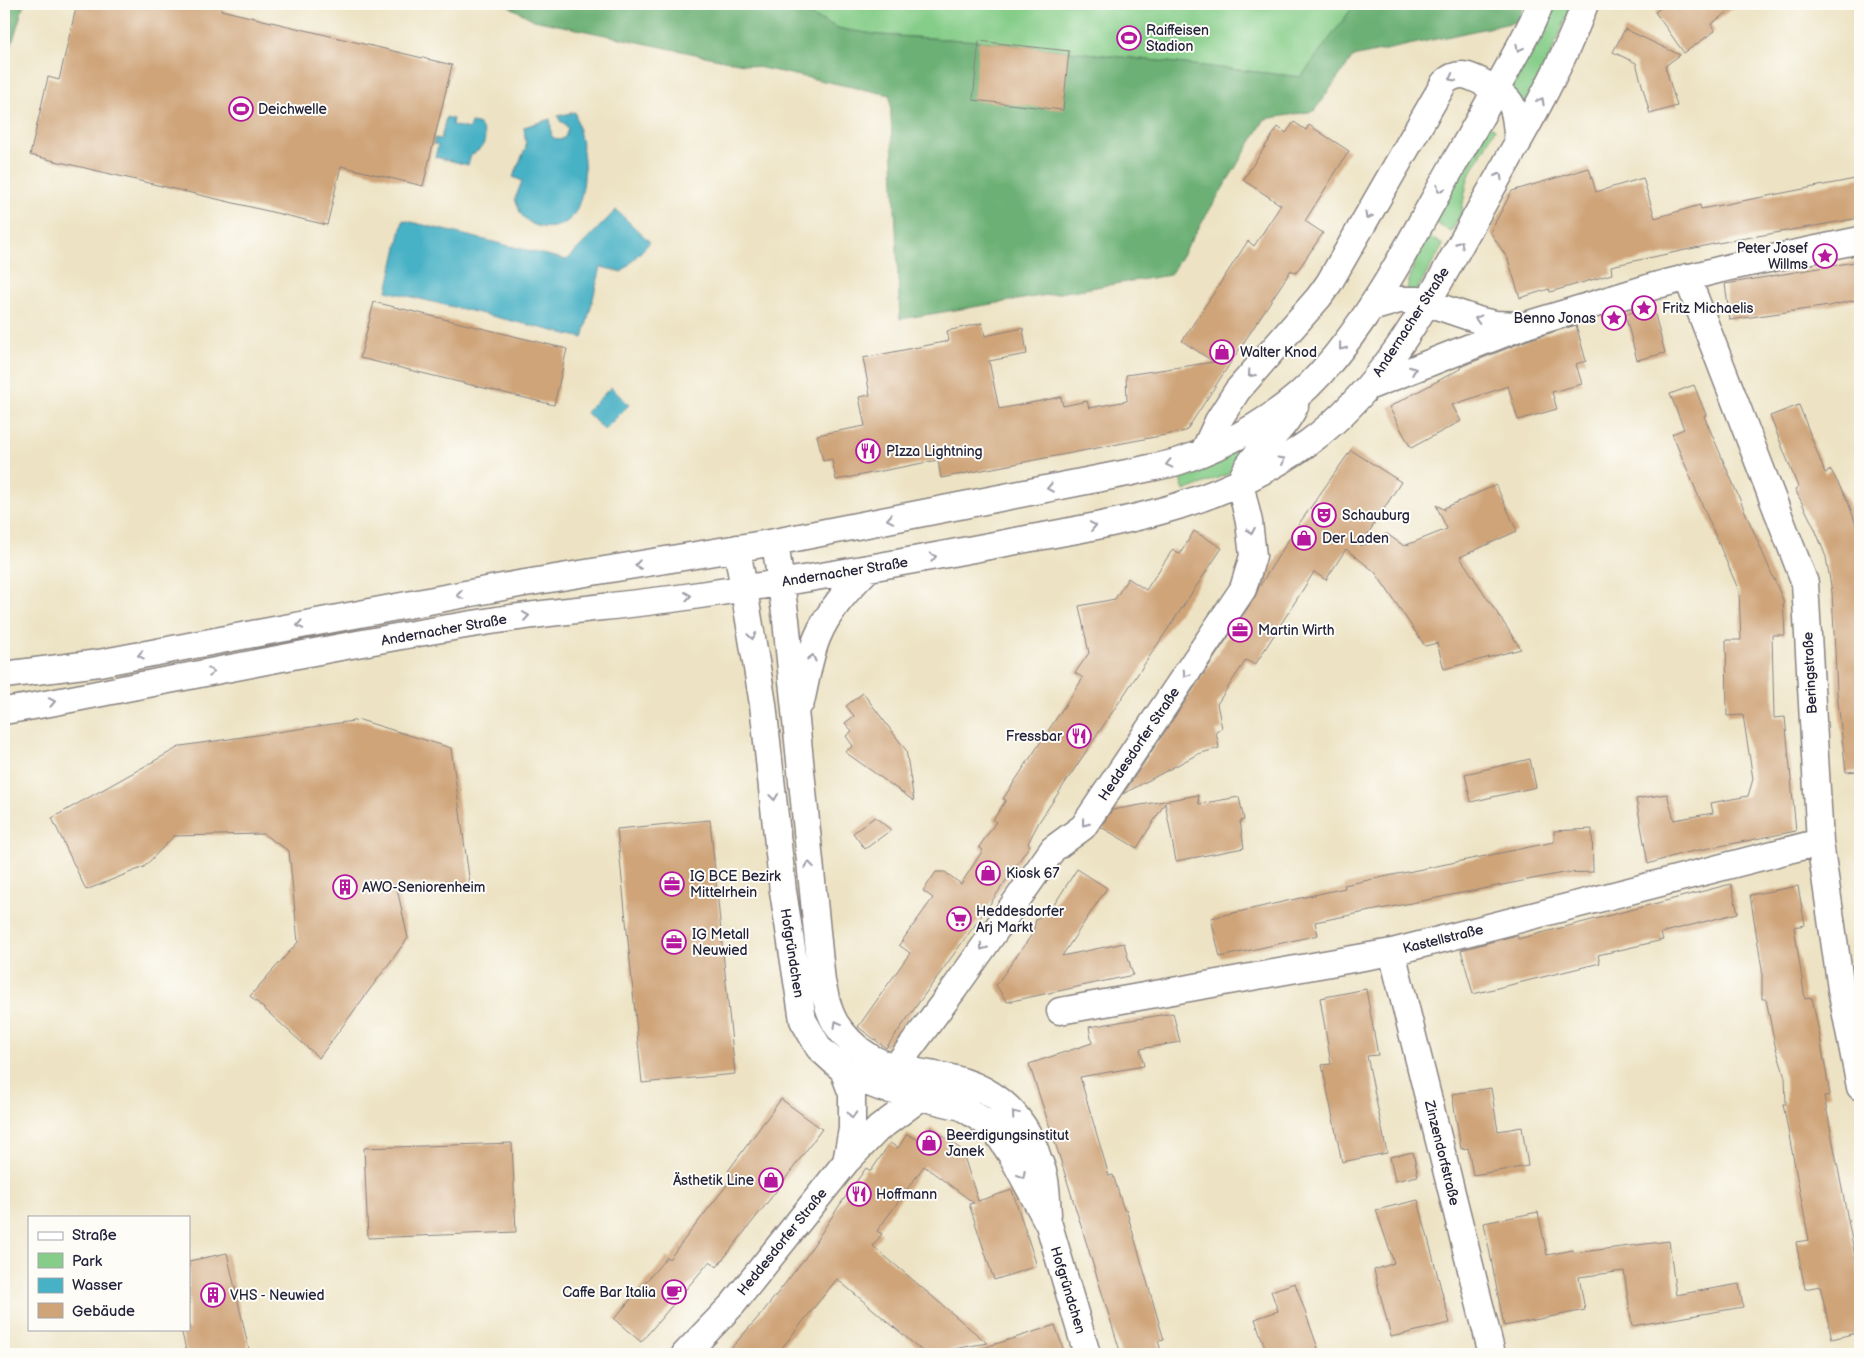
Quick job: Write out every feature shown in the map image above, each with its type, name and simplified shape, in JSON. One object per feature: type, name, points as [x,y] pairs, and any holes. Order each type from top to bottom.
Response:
[{"type":"street","points":[[4,675],[99,663],[519,584],[775,542],[1132,472],[1178,461],[1204,451],[1252,427],[1285,406],[1333,358],[1371,308],[1389,280],[1496,90],[1527,33],[1540,4]]},
{"type":"street","name":"Andernacher Straße","points":[[4,711],[489,621],[549,612],[685,597],[868,569],[1125,520],[1180,506],[1216,494],[1290,455],[1320,433],[1368,387],[1427,301],[1518,143],[1551,83],[1585,4]]},
{"type":"street","points":[[1204,451],[1218,421],[1237,391],[1329,283],[1444,82],[1450,77],[1460,74],[1468,75],[1507,97],[1513,106],[1518,143]]},
{"type":"street","points":[[1368,387],[1526,325],[1687,278],[1860,240]]},
{"type":"street","name":"Beringstraße","points":[[1687,278],[1805,583],[1820,842],[1851,987],[1860,1087]]},
{"type":"street","points":[[1371,308],[1399,300],[1427,301],[1481,320],[1511,325],[1526,325]]},
{"type":"street","points":[[1240,483],[1249,464],[1292,415],[1302,391]]},
{"type":"street","name":"Heddesdorfer Straße","points":[[888,1078],[954,989],[1053,849],[1083,828],[1243,589],[1254,556],[1240,483]]},
{"type":"street","name":"Hofgründchen","points":[[775,542],[781,582],[822,982],[829,1010],[840,1031],[871,1058],[888,1078],[921,1097],[962,1107],[993,1126],[1012,1156],[1049,1225]]},
{"type":"street","name":"Hofgründchen","points":[[738,548],[763,704],[783,891],[803,1020],[819,1048],[843,1070],[861,1080],[944,1077],[971,1084],[990,1093],[1010,1108],[1022,1122],[1036,1151],[1045,1178],[1049,1225],[1087,1354]]},
{"type":"street","points":[[796,723],[817,639],[823,625],[839,600],[868,569]]},
{"type":"street","name":"Kastellstraße","points":[[1060,1011],[1392,952],[1820,842]]},
{"type":"street","name":"Zinzendorfstraße","points":[[1392,952],[1492,1354]]},
{"type":"street","points":[[843,1070],[852,1094],[852,1129],[846,1162]]},
{"type":"street","points":[[878,1129],[888,1078]]},
{"type":"street","name":"Heddesdorfer Straße","points":[[685,1354],[733,1304],[846,1162],[878,1129],[921,1097]]},
{"type":"green space","points":[[4,4],[24,4],[4,70]]},
{"type":"green space","points":[[505,4],[789,4],[800,11],[841,29],[880,35],[979,41],[1301,77],[1355,4],[1523,4],[1520,21],[1353,57],[1314,111],[1265,119],[1170,275],[900,319],[890,95],[534,20]]},
{"type":"green space","name":"Raiffeisen Stadion","points":[[789,4],[1355,4],[1302,77],[979,41],[880,35],[841,29],[800,11]]},
{"type":"green space","points":[[1551,4],[1572,4],[1552,52],[1520,114],[1510,91],[1531,54]]},
{"type":"green space","points":[[1489,125],[1495,129],[1468,178],[1461,213],[1451,232],[1434,222]]},
{"type":"green space","points":[[1427,235],[1443,245],[1412,299],[1405,296],[1417,253]]},
{"type":"green space","points":[[1255,438],[1253,454],[1228,474],[1184,491],[1179,475]]},
{"type":"water","points":[[575,112],[582,143],[584,164],[580,201],[572,217],[560,225],[546,228],[532,224],[521,214],[515,199],[522,181],[513,177],[526,147],[524,127],[550,119],[552,137],[560,140],[565,137],[568,129],[558,116]]},
{"type":"water","points":[[446,117],[453,119],[452,125],[469,129],[471,123],[478,124],[484,133],[483,146],[471,155],[468,165],[435,157],[438,145],[433,144],[435,138],[441,139]]},
{"type":"water","points":[[616,210],[650,242],[622,272],[601,267],[583,338],[387,291],[403,220],[567,260]]},
{"type":"water","points":[[611,387],[629,405],[604,430],[586,412]]},
{"type":"building","name":"Deichwelle","points":[[77,4],[222,4],[221,10],[452,65],[423,186],[341,166],[327,225],[30,155],[48,77],[59,80]]},
{"type":"building","points":[[1667,4],[1739,4],[1711,24],[1715,31],[1684,53],[1655,12]]},
{"type":"building","points":[[1625,29],[1680,55],[1665,66],[1677,106],[1650,114],[1636,63],[1613,52]]},
{"type":"building","points":[[979,41],[1069,51],[1063,110],[973,100]]},
{"type":"building","points":[[1294,122],[1306,130],[1309,125],[1349,151],[1305,221],[1323,233],[1296,273],[1291,270],[1186,431],[941,478],[938,460],[836,480],[832,459],[823,461],[817,435],[865,426],[859,397],[870,395],[863,358],[949,341],[947,331],[982,323],[985,336],[1023,328],[1027,354],[989,361],[999,409],[1061,397],[1063,406],[1087,401],[1089,408],[1127,401],[1126,375],[1214,362],[1182,341],[1248,241],[1254,246],[1281,205],[1243,180],[1278,127],[1286,133]]},
{"type":"building","points":[[1589,168],[1596,192],[1643,178],[1655,218],[1700,205],[1701,209],[1860,178],[1860,218],[1718,243],[1611,266],[1612,274],[1550,292],[1549,289],[1520,298],[1508,259],[1490,232],[1512,191]]},
{"type":"building","points":[[1860,261],[1860,299],[1829,306],[1730,320],[1725,284]]},
{"type":"building","points":[[374,302],[567,349],[554,405],[360,358]]},
{"type":"building","points":[[1653,307],[1665,353],[1637,360],[1625,314]]},
{"type":"building","points":[[1576,325],[1586,361],[1576,364],[1582,384],[1552,392],[1557,409],[1518,420],[1508,386],[1452,405],[1461,421],[1411,448],[1389,407],[1460,369],[1460,367],[1531,339]]},
{"type":"building","points":[[1694,385],[1706,415],[1704,416],[1783,600],[1785,635],[1772,635],[1774,718],[1785,717],[1796,831],[1680,854],[1648,864],[1636,799],[1667,794],[1674,820],[1713,813],[1711,803],[1748,796],[1753,779],[1743,715],[1727,716],[1726,640],[1741,640],[1739,591],[1672,434],[1684,429],[1670,394]]},
{"type":"building","points":[[1799,405],[1825,473],[1831,470],[1848,502],[1860,535],[1860,771],[1846,772],[1837,693],[1832,592],[1826,557],[1815,529],[1795,489],[1798,487],[1770,416]]},
{"type":"building","points":[[1351,450],[1401,482],[1360,546],[1387,534],[1404,546],[1447,529],[1436,505],[1445,510],[1444,508],[1496,485],[1517,531],[1460,557],[1521,649],[1444,669],[1437,643],[1425,646],[1375,572],[1346,549],[1326,580],[1314,572],[1255,665],[1246,660],[1217,704],[1222,728],[1216,732],[1219,748],[1198,754],[1123,794],[1255,597],[1259,587],[1296,528]]},
{"type":"building","points":[[1194,531],[1222,548],[1039,822],[1028,843],[1030,845],[990,904],[886,1048],[858,1027],[910,953],[899,945],[933,898],[923,891],[936,872],[945,872],[961,884],[983,850],[979,847],[996,822],[993,820],[1006,800],[1003,799],[1083,678],[1075,673],[1089,653],[1079,606],[1115,599],[1128,578],[1146,590],[1173,549],[1180,554]]},
{"type":"building","points":[[863,693],[906,750],[914,801],[845,752],[853,746],[846,736],[852,731],[845,723],[854,716],[846,706]]},
{"type":"building","name":"AWO-Seniorenheim","points":[[360,720],[451,748],[470,884],[396,884],[408,938],[319,1058],[250,996],[298,942],[289,851],[263,834],[174,836],[144,867],[86,890],[52,818],[181,746]]},
{"type":"building","points":[[1530,759],[1536,787],[1471,802],[1465,774]]},
{"type":"building","points":[[1198,795],[1199,804],[1239,797],[1244,820],[1240,821],[1244,848],[1176,861],[1165,803],[1137,848],[1101,827],[1112,810]]},
{"type":"building","points":[[875,817],[891,830],[865,849],[853,833]]},
{"type":"building","points":[[710,820],[735,1074],[642,1083],[617,829]]},
{"type":"building","points":[[1592,829],[1593,872],[1563,873],[1315,922],[1318,935],[1220,957],[1211,918],[1345,888],[1344,885],[1554,842],[1554,831]]},
{"type":"building","points":[[1077,869],[1107,888],[1062,956],[1124,943],[1133,975],[1007,1002],[996,985],[1033,933],[1036,919],[1050,911]]},
{"type":"building","points":[[1731,884],[1738,913],[1661,933],[1663,940],[1598,955],[1600,963],[1473,994],[1461,950],[1517,935],[1518,939]]},
{"type":"building","points":[[1798,886],[1805,925],[1794,927],[1805,999],[1812,998],[1820,1037],[1830,1095],[1824,1096],[1860,1282],[1860,1332],[1832,1339],[1820,1286],[1805,1289],[1796,1242],[1809,1240],[1783,1104],[1786,1104],[1785,1077],[1775,1045],[1766,999],[1762,999],[1762,969],[1750,895]]},
{"type":"building","points":[[1366,989],[1378,1055],[1367,1056],[1387,1153],[1342,1162],[1322,1065],[1331,1064],[1320,998]]},
{"type":"building","points":[[1173,1013],[1180,1042],[1140,1049],[1144,1066],[1080,1077],[1109,1176],[1113,1175],[1124,1210],[1126,1209],[1164,1340],[1158,1341],[1162,1354],[1121,1354],[1029,1064],[1092,1043],[1089,1027]]},
{"type":"building","points":[[1491,1088],[1498,1131],[1522,1127],[1528,1166],[1473,1175],[1468,1148],[1461,1149],[1452,1094]]},
{"type":"building","points":[[781,1099],[822,1129],[717,1267],[710,1261],[641,1342],[614,1319],[667,1257],[669,1259],[734,1176],[728,1171]]},
{"type":"building","points":[[931,1127],[962,1150],[978,1201],[1012,1190],[1037,1266],[994,1280],[969,1204],[974,1203],[924,1166],[877,1231],[882,1234],[873,1246],[987,1343],[926,1354],[837,1279],[777,1354],[726,1354],[762,1313],[805,1258],[866,1168],[871,1171],[890,1143],[898,1148],[907,1134],[922,1142]]},
{"type":"building","points":[[512,1143],[516,1232],[368,1238],[364,1148]]},
{"type":"building","points":[[1413,1152],[1418,1176],[1395,1181],[1390,1157]]},
{"type":"building","points":[[1418,1200],[1450,1323],[1391,1337],[1374,1270],[1394,1263],[1376,1210]]},
{"type":"building","points":[[1538,1212],[1547,1255],[1573,1250],[1574,1253],[1669,1241],[1676,1295],[1739,1284],[1743,1307],[1632,1326],[1624,1271],[1579,1277],[1585,1310],[1504,1326],[1484,1223]]},
{"type":"building","name":"VHS - Neuwied","points":[[227,1253],[250,1354],[187,1354],[181,1330],[190,1330],[190,1261]]},
{"type":"building","points":[[1295,1283],[1320,1354],[1267,1354],[1255,1319],[1278,1311],[1271,1291]]},
{"type":"building","points":[[1055,1325],[1065,1354],[978,1354],[977,1350]]},
{"type":"place","name":"Raiffeisen Stadion","points":[[1129,38]]},
{"type":"place","name":"Deichwelle","points":[[241,109]]},
{"type":"place","name":"Peter Josef Willms","points":[[1825,256]]},
{"type":"place","name":"Fritz Michaelis","points":[[1644,308]]},
{"type":"place","name":"Benno Jonas","points":[[1614,318]]},
{"type":"place","name":"Walter Knod","points":[[1222,352]]},
{"type":"place","name":"PIzza Lightning","points":[[868,451]]},
{"type":"place","name":"Schauburg","points":[[1324,515]]},
{"type":"place","name":"Der Laden","points":[[1304,538]]},
{"type":"place","name":"Martin Wirth","points":[[1240,630]]},
{"type":"place","name":"Fressbar","points":[[1079,736]]},
{"type":"place","name":"Kiosk 67","points":[[988,873]]},
{"type":"place","name":"IG BCE Bezirk Mittelrhein","points":[[672,884]]},
{"type":"place","name":"AWO-Seniorenheim","points":[[345,887]]},
{"type":"place","name":"Heddesdorfer Arj Markt","points":[[959,919]]},
{"type":"place","name":"IG Metall Neuwied","points":[[674,942]]},
{"type":"place","name":"Beerdigungsinstitut Janek","points":[[929,1143]]},
{"type":"place","name":"Ästhetik Line","points":[[771,1180]]},
{"type":"place","name":"Hoffmann","points":[[859,1194]]},
{"type":"place","name":"Caffe Bar Italia","points":[[674,1292]]},
{"type":"place","name":"VHS - Neuwied","points":[[213,1295]]}]
